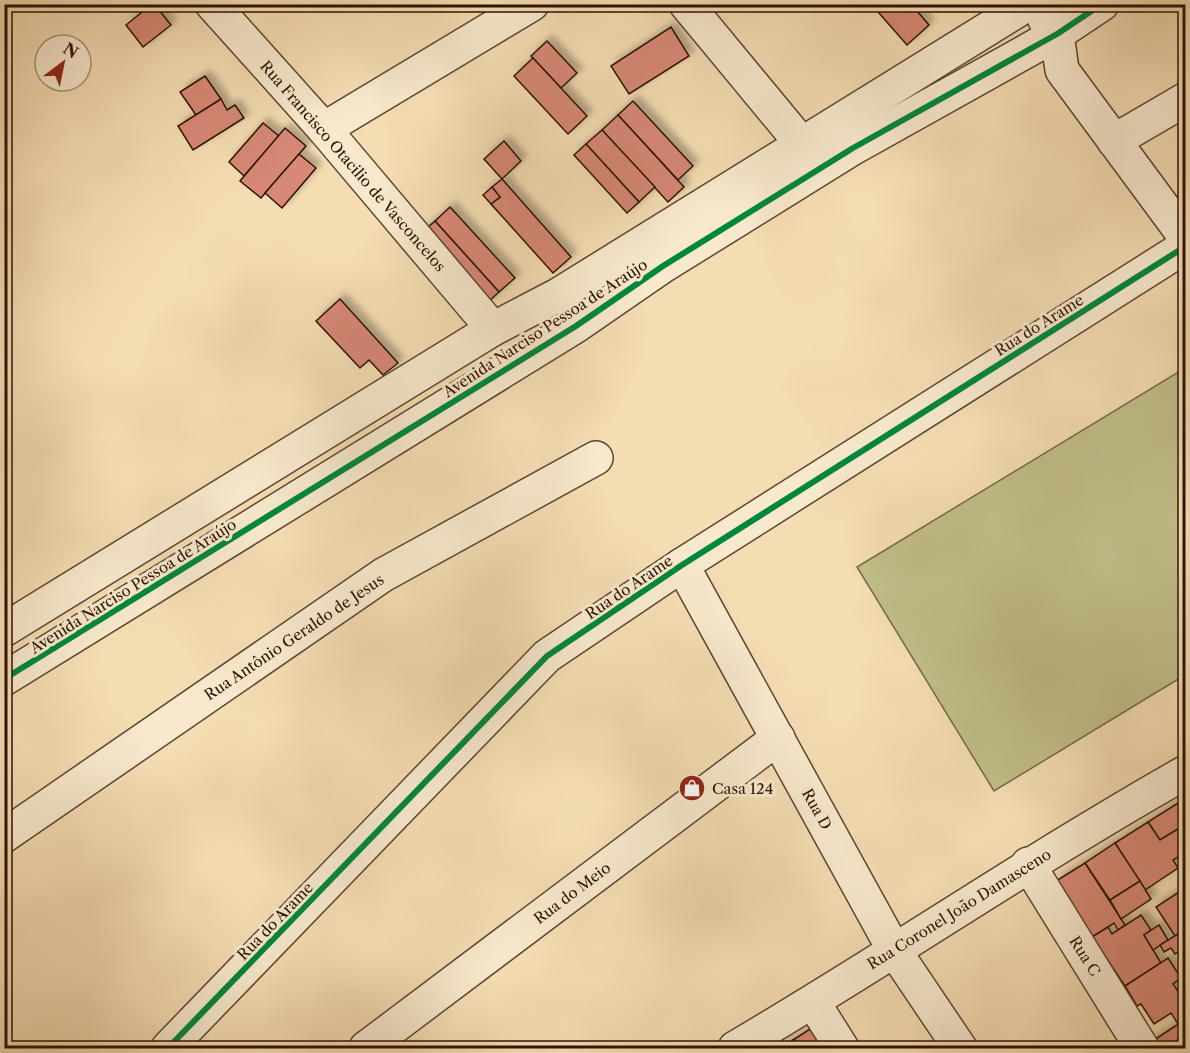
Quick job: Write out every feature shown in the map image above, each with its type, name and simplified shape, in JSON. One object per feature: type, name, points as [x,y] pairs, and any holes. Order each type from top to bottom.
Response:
[{"type":"street","name":"Rua Francisco Otacilio de Vasconcelos","points":[[212,4],[324,129],[493,329]]},
{"type":"street","points":[[324,129],[532,4]]},
{"type":"street","points":[[686,4],[801,143]]},
{"type":"street","points":[[1033,4],[1057,34],[1062,70],[1185,238]]},
{"type":"street","name":"Avenida Narciso Pessoa de Araújo","points":[[4,679],[576,326],[663,266],[853,148],[1057,34],[1102,4]]},
{"type":"street","points":[[1006,10],[1024,52],[1062,70]]},
{"type":"street","name":"Avenida Narciso Pessoa de Araújo","points":[[4,630],[493,329],[558,295],[801,143],[1006,10]]},
{"type":"street","points":[[1114,141],[1185,99]]},
{"type":"street","name":"Rua do Arame","points":[[168,1048],[547,656],[682,566],[1185,246]]},
{"type":"street","name":"Rua Antônio Geraldo de Jesus","points":[[4,836],[383,575],[596,458]]},
{"type":"street","name":"Rua D","points":[[682,566],[894,950],[960,1048]]},
{"type":"street","name":"Rua do Meio","points":[[366,1048],[778,738]]},
{"type":"street","name":"Rua Coronel João Damasceno","points":[[735,1048],[813,1002],[1028,864],[1182,781]]},
{"type":"street","name":"Rua C","points":[[1028,864],[1142,1048]]},
{"type":"street","points":[[813,1002],[842,1048]]},
{"type":"shaded area","points":[[1185,368],[1185,675],[994,791],[857,567]]},
{"type":"building","points":[[152,4],[171,25],[143,47],[126,25]]},
{"type":"building","points":[[871,4],[911,4],[929,25],[907,45]]},
{"type":"building","points":[[671,27],[689,56],[629,94],[611,66]]},
{"type":"building","points":[[547,41],[577,73],[561,88],[531,56]]},
{"type":"building","points":[[533,58],[587,116],[568,134],[514,76]]},
{"type":"building","points":[[205,76],[221,99],[196,115],[180,92]]},
{"type":"building","points":[[221,99],[227,110],[235,105],[244,118],[193,150],[178,126]]},
{"type":"building","points":[[633,101],[693,166],[678,180],[618,115]]},
{"type":"building","points":[[618,115],[684,187],[668,202],[602,130]]},
{"type":"building","points":[[263,123],[279,136],[244,176],[229,162]]},
{"type":"building","points":[[285,128],[306,146],[261,198],[240,181]]},
{"type":"building","points":[[602,130],[655,187],[639,202],[586,144]]},
{"type":"building","points":[[504,141],[521,161],[502,179],[484,159]]},
{"type":"building","points":[[586,144],[639,202],[627,213],[574,155]]},
{"type":"building","points":[[299,154],[316,168],[282,208],[265,193]]},
{"type":"building","points":[[502,179],[571,257],[553,273],[491,204],[500,197],[492,187]]},
{"type":"building","points":[[492,187],[500,197],[491,204],[483,195]]},
{"type":"building","points":[[450,207],[515,278],[499,292],[435,221]]},
{"type":"building","points":[[435,221],[499,292],[484,306],[419,235]]},
{"type":"building","points":[[340,299],[398,363],[383,375],[369,360],[360,368],[316,321]]},
{"type":"building","points":[[1178,803],[1186,815],[1186,824],[1160,840],[1148,822]]},
{"type":"building","points":[[1148,822],[1160,840],[1186,824],[1186,852],[1173,860],[1178,868],[1145,890],[1115,843]]},
{"type":"building","points":[[1115,843],[1140,881],[1110,900],[1085,863]]},
{"type":"building","points":[[1085,863],[1125,925],[1118,930],[1114,923],[1092,937],[1056,881]]},
{"type":"building","points":[[1140,881],[1151,899],[1121,919],[1110,900]]},
{"type":"building","points":[[1186,887],[1186,902],[1179,892]]},
{"type":"building","points":[[1179,892],[1186,902],[1186,929],[1175,936],[1156,907]]},
{"type":"building","points":[[1141,915],[1151,930],[1144,935],[1161,963],[1125,986],[1092,937],[1108,927],[1112,934]]},
{"type":"building","points":[[1159,925],[1168,940],[1153,950],[1144,935]]},
{"type":"building","points":[[1186,929],[1186,947],[1175,954],[1171,948],[1164,952],[1160,945]]},
{"type":"building","points":[[1168,958],[1181,978],[1173,984],[1186,1003],[1186,1019],[1178,1024],[1171,1013],[1154,1024],[1141,1004],[1137,1006],[1125,986]]},
{"type":"building","points":[[1186,1019],[1186,1035],[1164,1048],[1151,1048],[1148,1044]]},
{"type":"building","points":[[810,1029],[822,1048],[798,1048],[793,1040]]},
{"type":"building","points":[[1186,1035],[1186,1048],[1175,1048],[1172,1044]]},
{"type":"building","points":[[793,1040],[798,1048],[778,1048]]},
{"type":"cycle path","points":[[4,679],[576,326],[663,266],[853,148],[1057,34],[1102,4]]},
{"type":"cycle path","points":[[168,1048],[547,656],[682,565],[1186,246]]},
{"type":"place","name":"Casa 124","points":[[692,788]]}]
